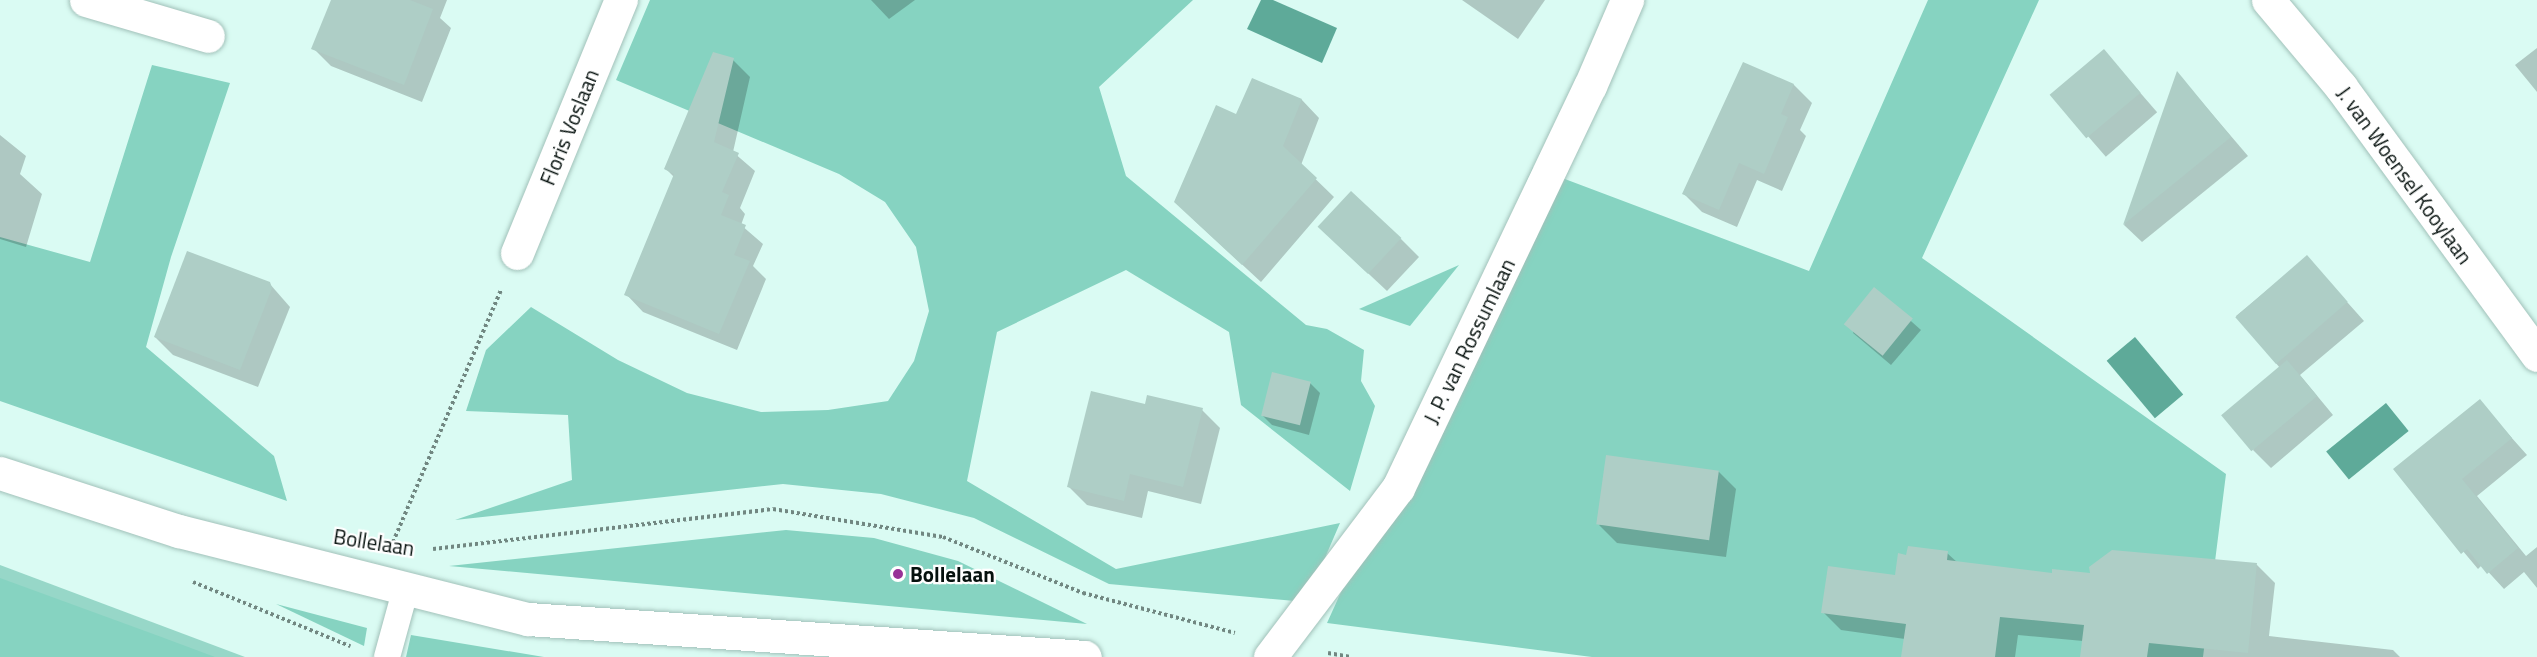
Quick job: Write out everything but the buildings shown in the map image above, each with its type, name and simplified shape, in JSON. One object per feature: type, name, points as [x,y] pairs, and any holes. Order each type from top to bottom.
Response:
[{"type":"street","points":[[86,0],[208,36]]},
{"type":"street","name":"Floris Voslaan","points":[[517,253],[621,0]]},
{"type":"street","name":"J. P. van Rossumlaan","points":[[1274,651],[1398,488],[1590,86],[1627,0]]},
{"type":"street","name":"J. van Woensel Kooylaan","points":[[2268,0],[2341,87],[2537,355]]},
{"type":"street","name":"Bollelaan","points":[[0,473],[179,531],[528,619],[1085,657]]},
{"type":"lane","points":[[387,657],[406,588]]},
{"type":"path","name":"Bollelaan","points":[[401,549],[391,547],[517,253]]},
{"type":"path","name":"Bollelaan","points":[[423,550],[773,509],[943,537],[1083,593],[1274,651],[1351,657]]},
{"type":"path","points":[[190,580],[357,649]]},
{"type":"shaded area","points":[[650,0],[1193,0],[1099,87],[1126,176],[1306,325],[1327,329],[1364,350],[1361,381],[1375,406],[1350,491],[1241,405],[1229,332],[1126,270],[997,332],[967,481],[1116,569],[1340,523],[1306,602],[1109,584],[974,518],[881,494],[783,484],[455,520],[572,480],[568,415],[466,411],[486,350],[531,307],[618,360],[687,393],[761,412],[828,410],[888,401],[914,361],[929,311],[916,247],[885,202],[839,174],[616,80]]},
{"type":"shaded area","points":[[1261,0],[1273,0],[1337,28],[1322,63],[1247,29]]},
{"type":"shaded area","points":[[1928,0],[2039,0],[1922,258],[2226,474],[2203,657],[1592,657],[1327,623],[1533,167],[1809,271]]},
{"type":"shaded area","points":[[152,65],[230,83],[171,257],[146,347],[274,456],[287,501],[0,401],[0,237],[90,262]]},
{"type":"shaded area","points":[[1459,265],[1410,326],[1359,309]]},
{"type":"shaded area","points":[[2135,337],[2183,394],[2155,418],[2107,361]]},
{"type":"shaded area","points":[[2386,403],[2409,431],[2349,479],[2326,451]]},
{"type":"shaded area","points":[[786,530],[874,538],[958,561],[1087,624],[449,566]]},
{"type":"shaded area","points":[[0,565],[245,657],[0,657]]},
{"type":"shaded area","points":[[0,578],[156,635],[215,657],[0,657]]},
{"type":"shaded area","points":[[276,604],[367,628],[364,646]]},
{"type":"shaded area","points":[[411,635],[544,657],[406,657]]},
{"type":"place","name":"Bollelaan","points":[[898,574]]}]
